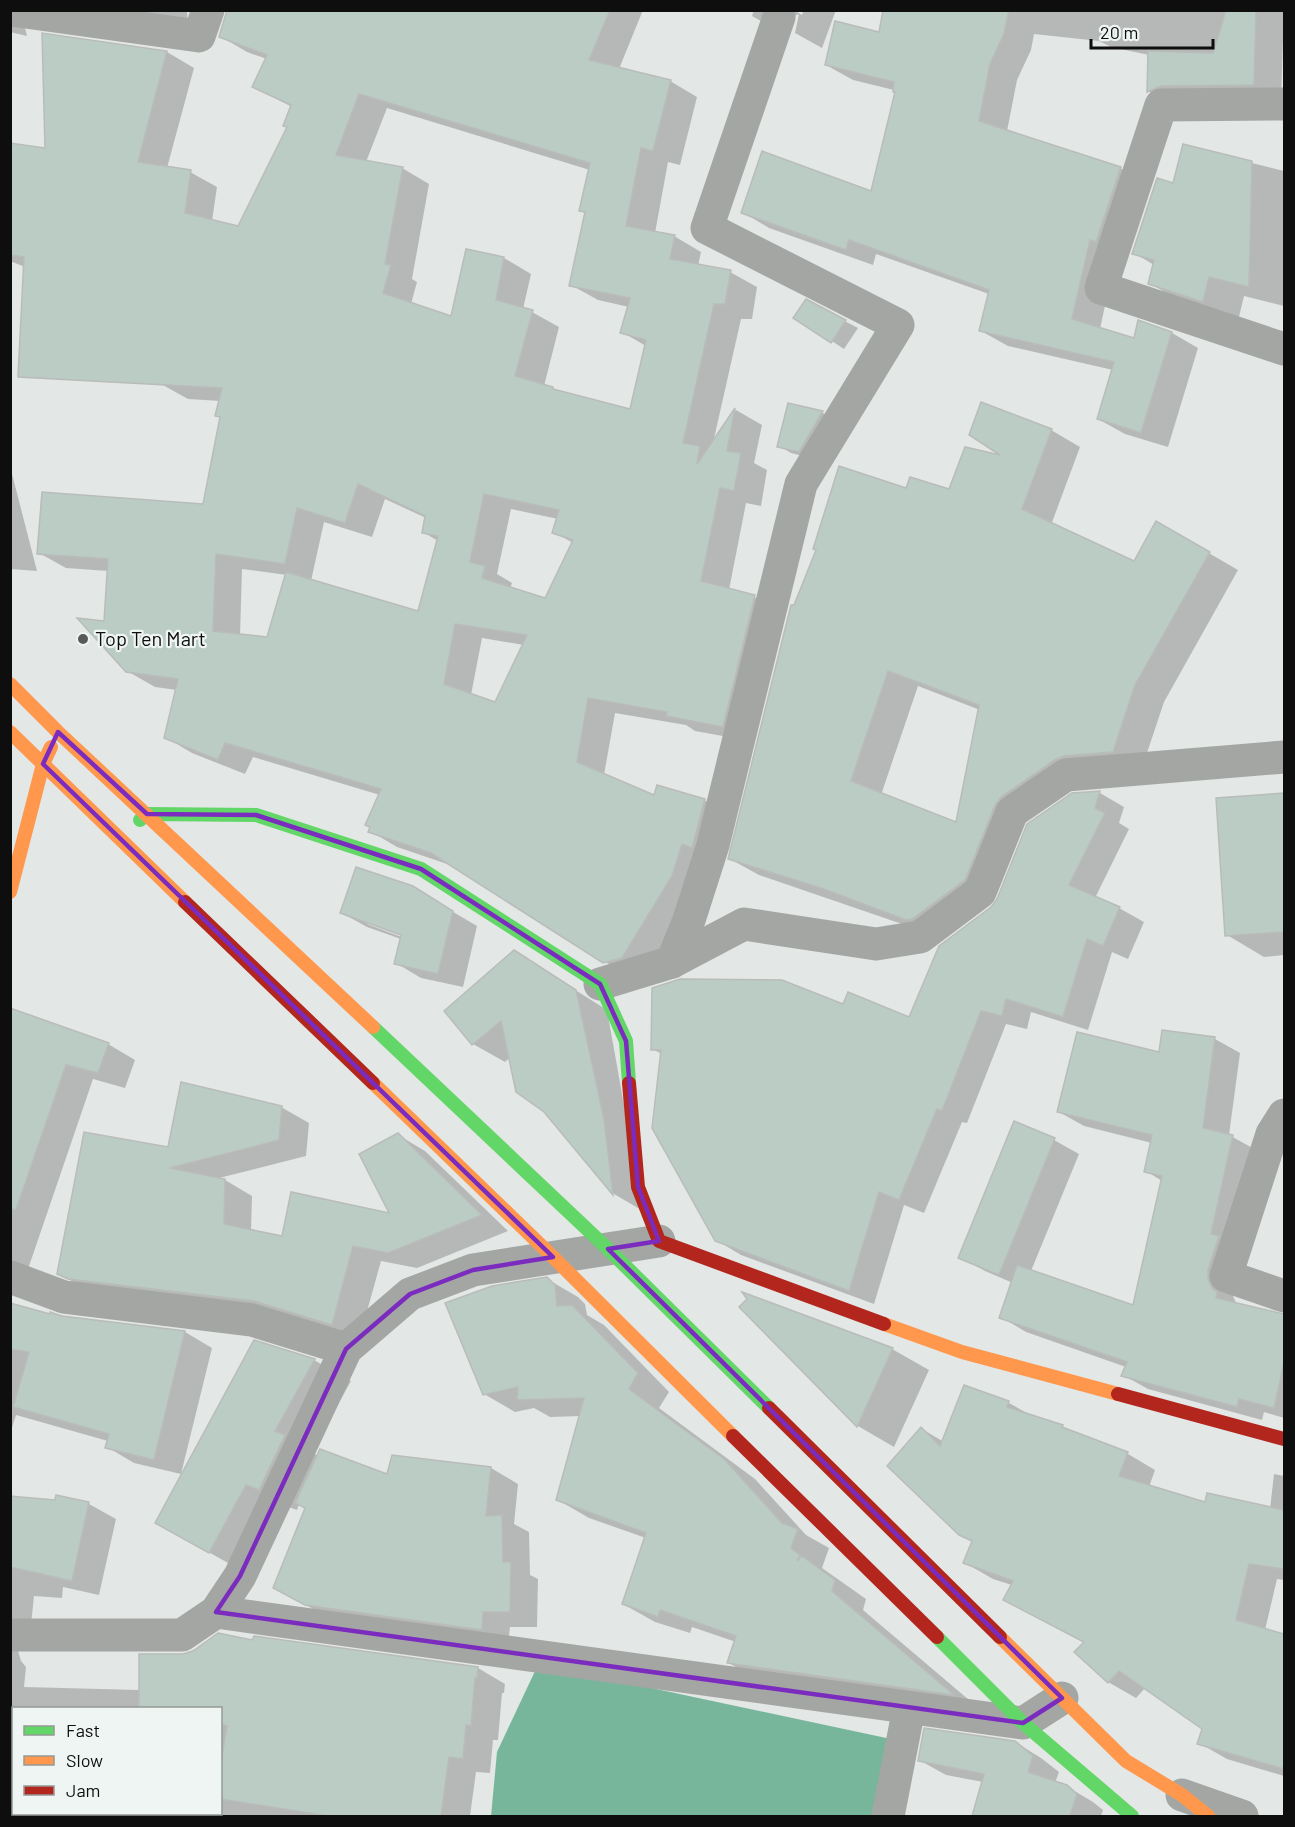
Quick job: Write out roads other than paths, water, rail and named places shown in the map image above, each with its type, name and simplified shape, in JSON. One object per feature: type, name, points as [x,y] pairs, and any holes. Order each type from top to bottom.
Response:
[{"type":"main road","points":[[10,684],[58,732],[608,1249],[1126,1761],[1182,1795],[1208,1816]]},
{"type":"main road","points":[[10,732],[553,1257],[1023,1723],[1132,1816]]},
{"type":"main road","points":[[10,892],[44,764],[58,732]]},
{"type":"main road","points":[[120,838],[147,814],[256,815],[421,869],[600,984],[626,1041],[638,1187],[659,1241],[962,1353],[1284,1438]]},
{"type":"street","points":[[11,10],[199,36],[208,10]]},
{"type":"street","points":[[672,962],[689,920],[713,845],[801,484],[898,325],[707,228],[774,13]]},
{"type":"street","points":[[1284,104],[1161,105],[1101,288],[1284,349]]},
{"type":"street","points":[[600,984],[672,962],[744,924],[876,945],[920,938],[980,892],[1012,812],[1066,775],[1284,758]]},
{"type":"street","points":[[1284,1115],[1272,1134],[1226,1276],[1284,1296]]},
{"type":"street","points":[[10,1635],[183,1635],[216,1612],[240,1576],[346,1349],[410,1294],[473,1270],[659,1241]]},
{"type":"street","points":[[10,1277],[64,1297],[252,1320],[346,1349]]},
{"type":"street","points":[[216,1612],[374,1635],[593,1662],[1023,1723],[1062,1698]]},
{"type":"street","points":[[888,1816],[909,1708]]},
{"type":"street","points":[[1182,1795],[1242,1816]]},
{"type":"place","name":"Top Ten Mart","points":[[83,639]]}]
